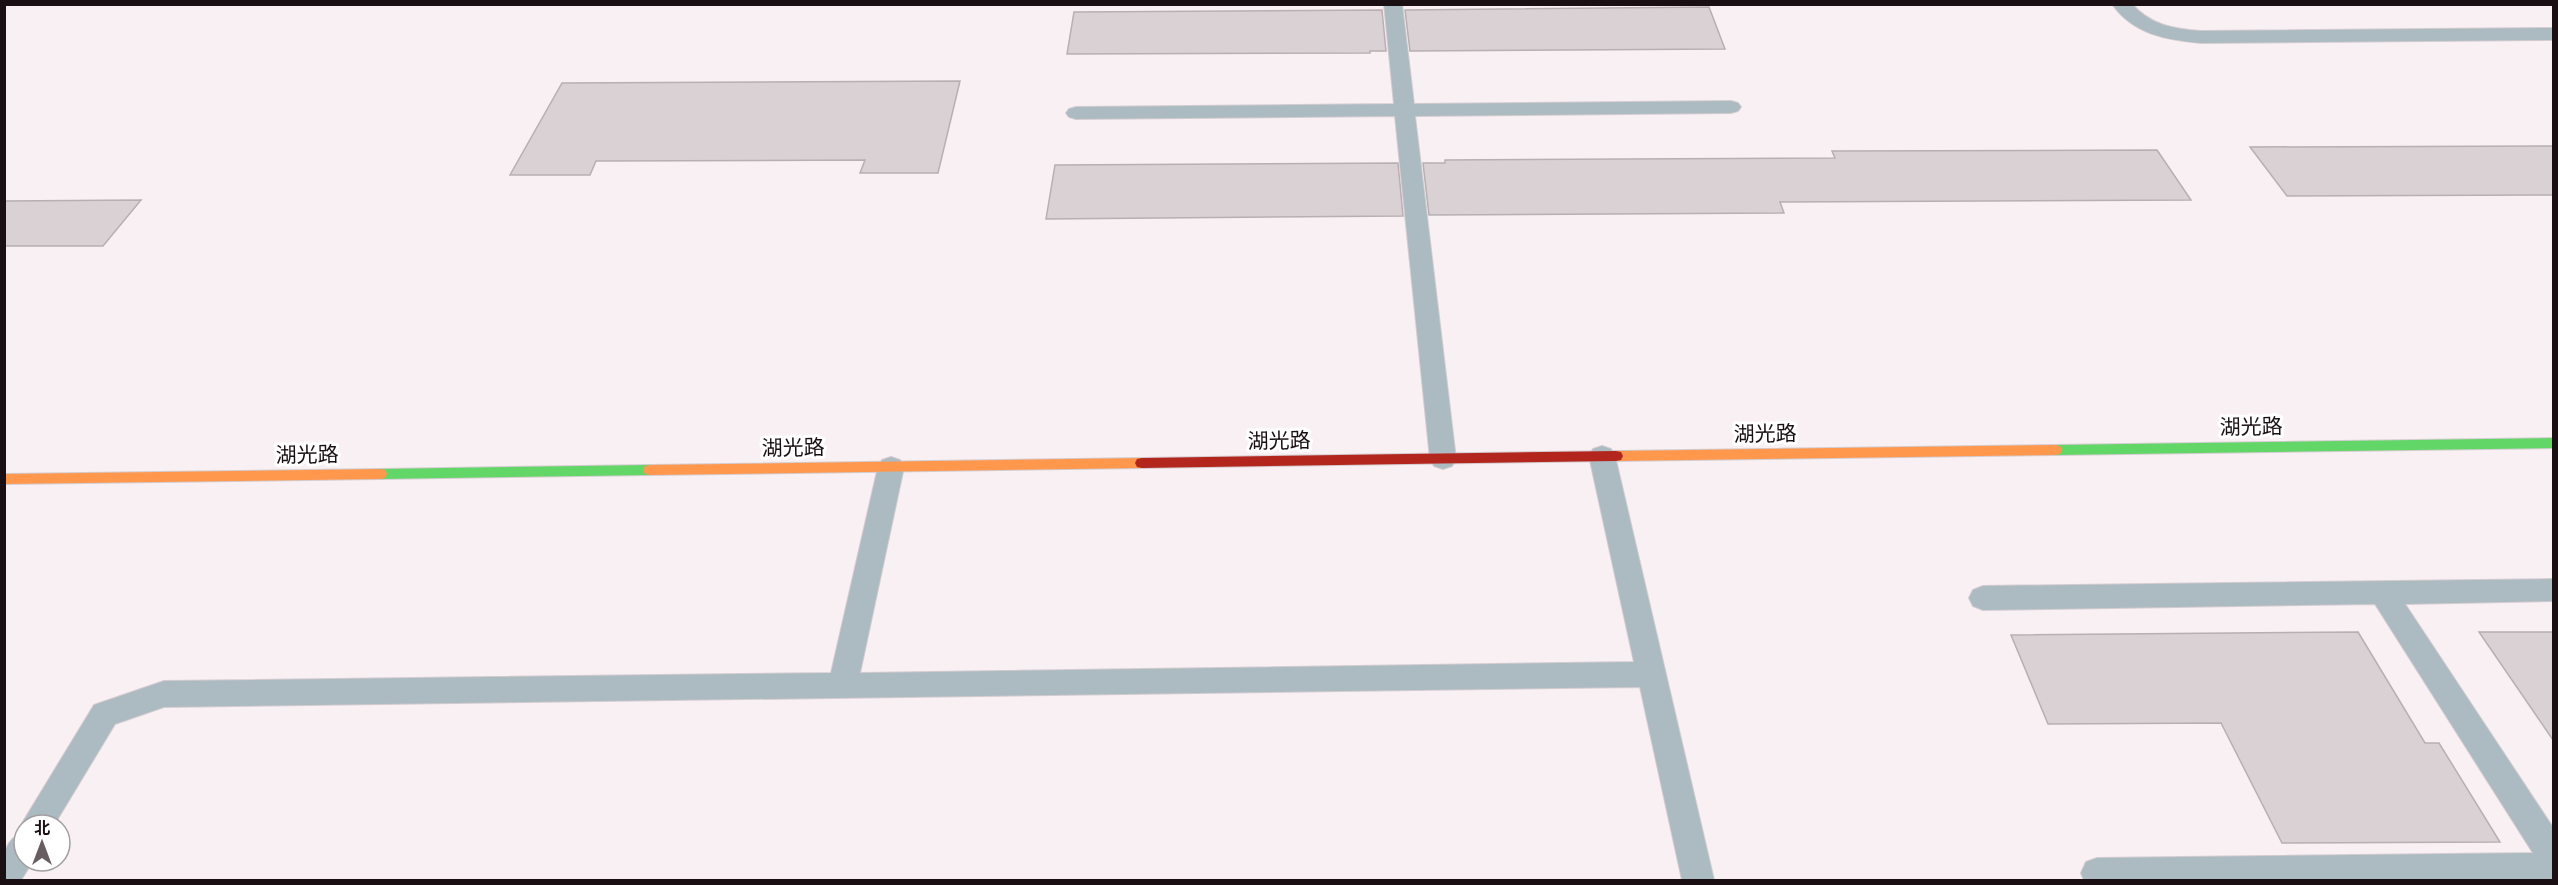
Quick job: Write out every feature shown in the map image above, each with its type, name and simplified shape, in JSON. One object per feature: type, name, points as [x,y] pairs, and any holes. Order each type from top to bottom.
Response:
[{"type":"street","name":"湖光路","points":[[4,479],[2553,443]]},
{"type":"lane","points":[[1393,4],[1443,459]]},
{"type":"lane","points":[[2121,4],[2140,24],[2173,35],[2214,38],[2553,34]]},
{"type":"lane","points":[[1076,113],[1731,107]]},
{"type":"lane","points":[[1602,456],[1698,880]]},
{"type":"lane","points":[[843,686],[891,467]]},
{"type":"lane","points":[[1983,598],[2553,590]]},
{"type":"lane","points":[[2383,593],[2553,858]]},
{"type":"lane","points":[[44,813],[105,714],[164,694],[1651,675]]},
{"type":"lane","points":[[2097,873],[2553,868]]},
{"type":"building","points":[[1709,7],[1725,49],[1410,51],[1405,10]]},
{"type":"building","points":[[1382,10],[1386,51],[1370,51],[1370,53],[1067,54],[1074,12]]},
{"type":"building","points":[[960,81],[938,173],[860,173],[865,160],[596,161],[590,175],[510,175],[562,83]]},
{"type":"building","points":[[2553,146],[2553,195],[2287,196],[2250,147]]},
{"type":"building","points":[[2157,150],[2191,200],[1780,202],[1784,213],[1429,215],[1423,163],[1445,163],[1445,160],[1835,158],[1832,151]]},
{"type":"building","points":[[1398,163],[1403,216],[1046,219],[1055,165]]},
{"type":"building","points":[[141,200],[103,246],[4,246],[4,201]]},
{"type":"building","points":[[2358,632],[2425,743],[2439,743],[2500,842],[2282,843],[2221,723],[2048,724],[2011,635]]},
{"type":"building","points":[[2479,632],[2553,632],[2553,740]]},
{"type":"traffic: fast","points":[[2055,450],[2554,443]]},
{"type":"traffic: fast","points":[[380,474],[650,470]]},
{"type":"traffic: slow","points":[[1616,456],[2055,450]]},
{"type":"traffic: slow","points":[[650,470],[1142,463]]},
{"type":"traffic: slow","points":[[4,479],[380,474]]},
{"type":"traffic: jam","points":[[1142,463],[1616,456]]}]
